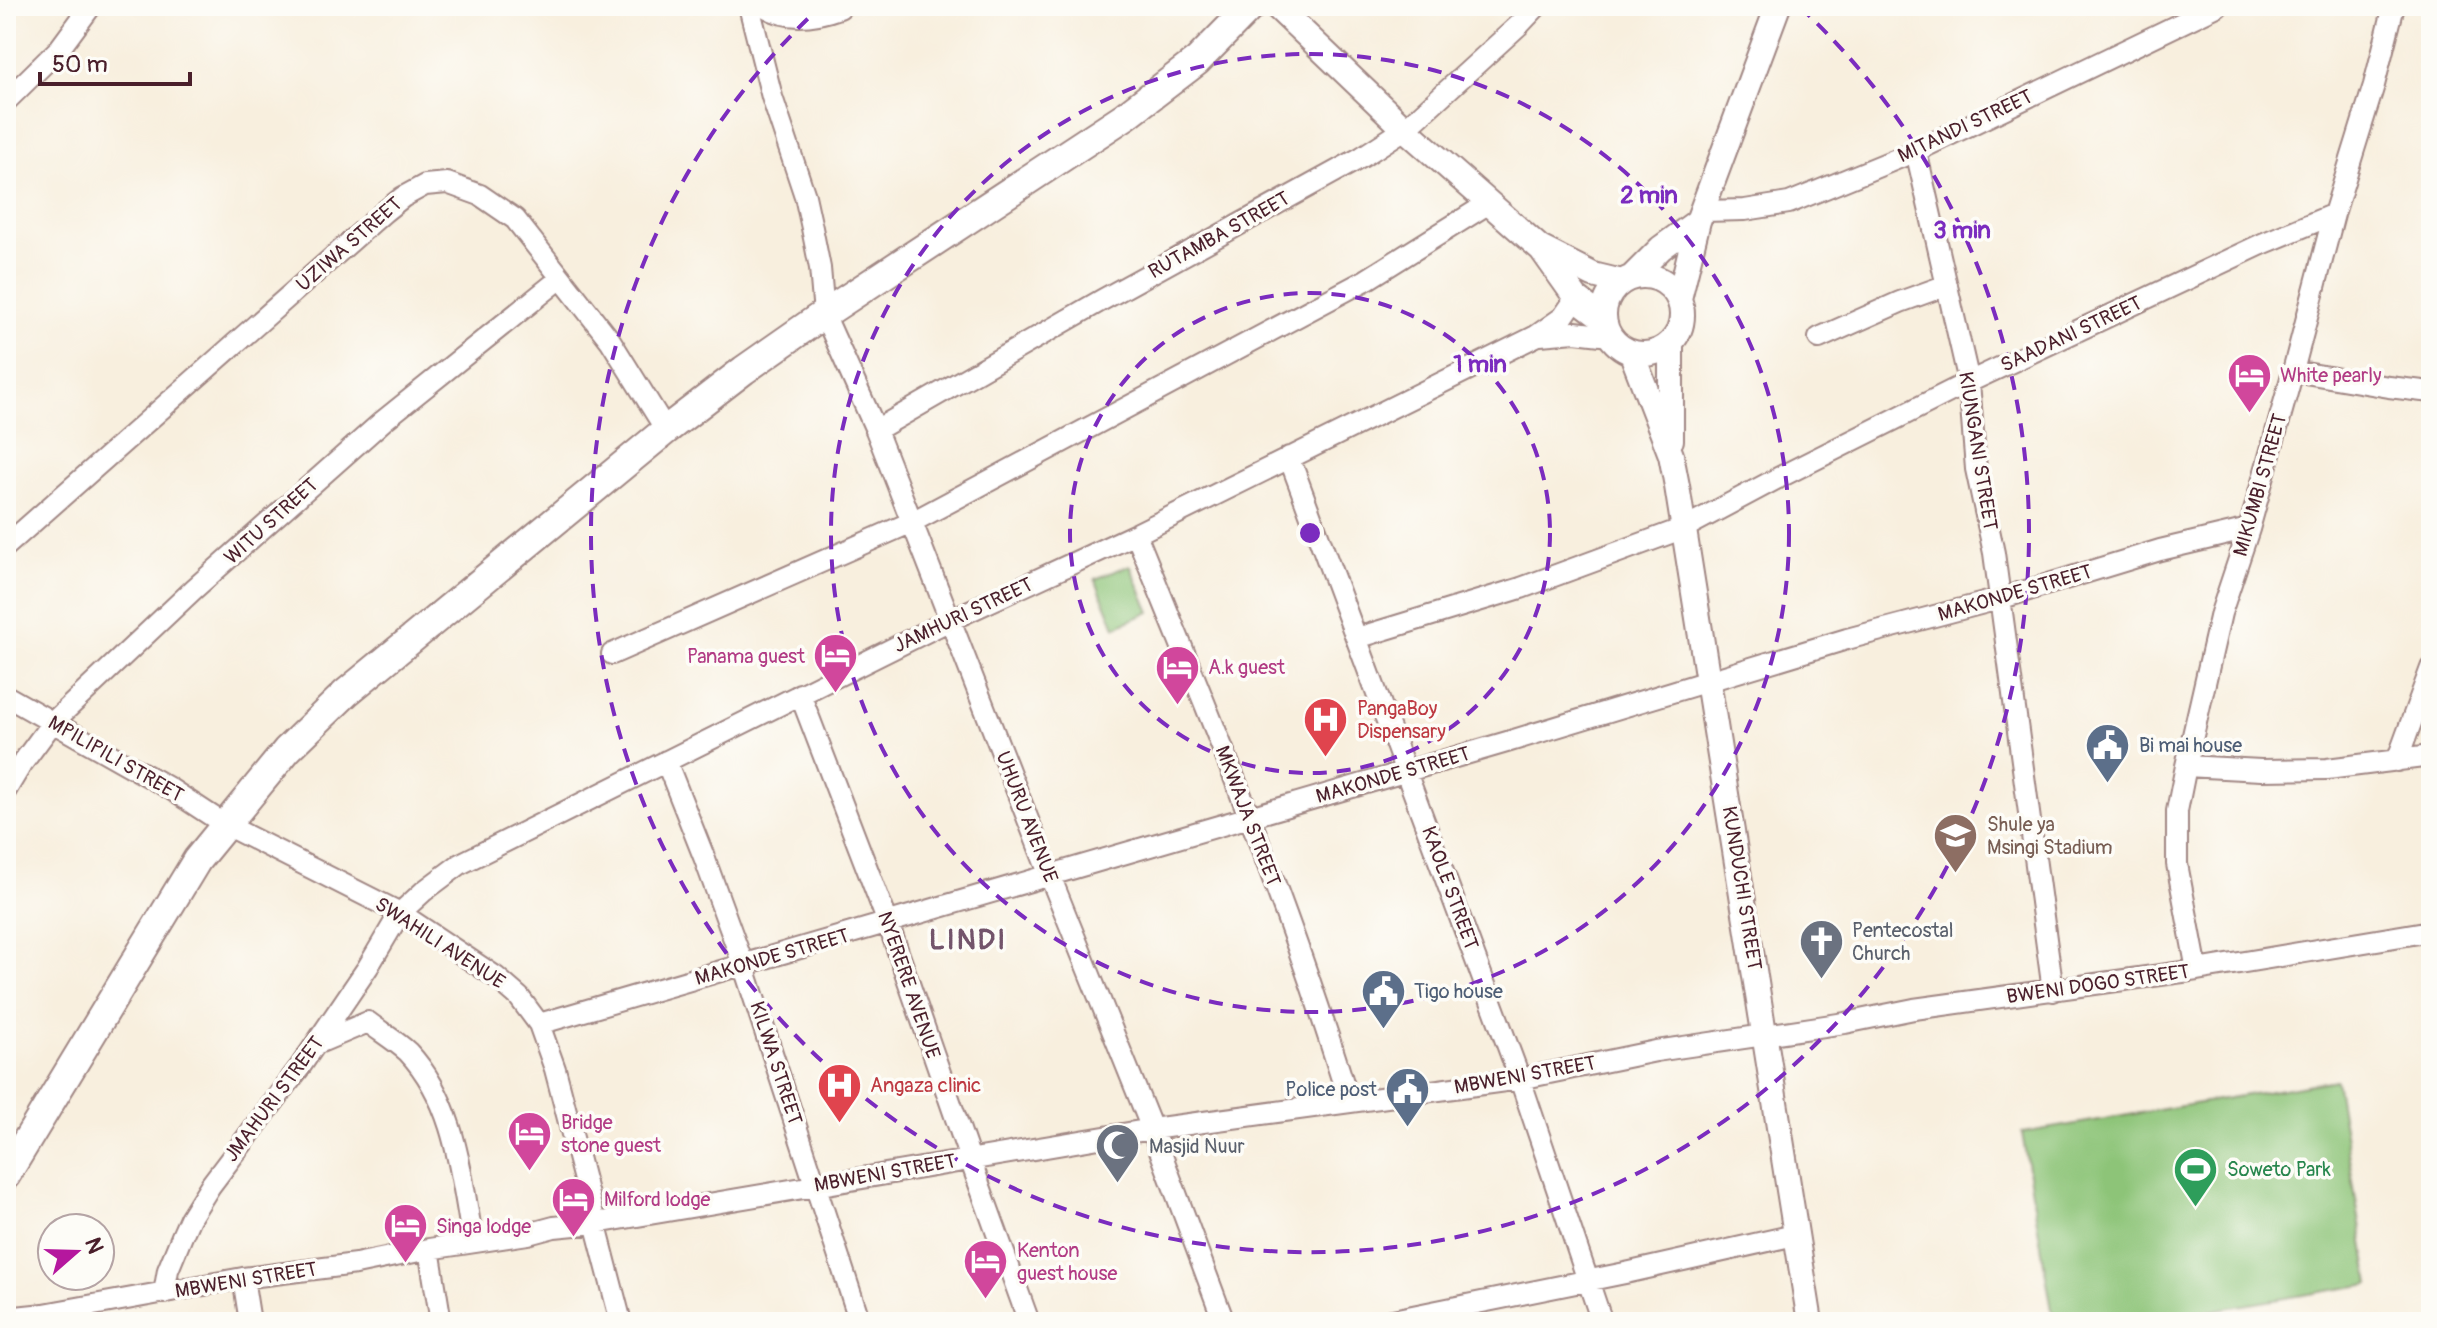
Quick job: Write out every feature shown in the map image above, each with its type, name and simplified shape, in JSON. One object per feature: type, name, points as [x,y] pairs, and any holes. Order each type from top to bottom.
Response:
[{"type":"highway","points":[[6,1175],[197,860],[287,750],[346,693],[666,430],[744,370],[1125,116],[1197,61],[1251,6]]},
{"type":"main road","points":[[768,6],[778,12],[807,14],[839,6]]},
{"type":"main road","points":[[1276,6],[1405,129],[1540,248],[1576,298],[1607,328]]},
{"type":"main road","points":[[1700,216],[1610,294],[1604,311],[1607,328],[1615,344],[1632,354],[1653,354],[1671,343],[1678,334],[1682,322],[1679,299],[1700,216],[1778,6]]},
{"type":"main road","points":[[1540,248],[1593,275],[1627,280],[1654,277],[1664,282],[1679,299]]},
{"type":"main road","points":[[1671,343],[1671,455]]},
{"type":"main road","points":[[1632,354],[1671,455]]},
{"type":"main road","name":"KUNDUCHI STREET","points":[[1671,455],[1810,1322]]},
{"type":"street","points":[[6,101],[60,48],[91,6]]},
{"type":"street","name":"UHURU AVENUE","points":[[749,6],[772,97],[805,196],[820,268],[824,314],[876,430],[1152,1129],[1224,1322]]},
{"type":"street","name":"RUTAMBA STREET","points":[[876,430],[1077,314],[1362,157],[1405,129],[1537,6]]},
{"type":"street","name":"MITANDI STREET","points":[[1700,216],[1789,203],[1916,151],[2217,6]]},
{"type":"street","name":"MIKUMBI STREET","points":[[2197,970],[2177,864],[2177,811],[2186,766],[2221,613],[2249,529],[2394,6]]},
{"type":"street","name":"KIUNGANI STREET","points":[[1916,151],[1969,382],[1976,469],[1994,553],[2053,991]]},
{"type":"street","name":"UZIWA STREET","points":[[6,546],[384,212],[425,185],[447,183],[480,195],[515,219],[610,340],[666,430]]},
{"type":"street","points":[[612,654],[912,522],[1366,280],[1489,203]]},
{"type":"street","name":"SAADANI STREET","points":[[1357,638],[1521,588],[1684,528],[1969,382],[2262,244],[2334,214]]},
{"type":"street","name":"WITU STREET","points":[[6,790],[52,723],[194,589],[383,421],[561,278]]},
{"type":"street","points":[[1819,338],[1947,285]]},
{"type":"street","points":[[1536,336],[1563,317],[1576,298]]},
{"type":"street","points":[[1536,336],[1607,328]]},
{"type":"street","name":"JAMHURI STREET","points":[[400,913],[424,891],[480,853],[950,620],[1136,534],[1536,336]]},
{"type":"street","points":[[2293,371],[2431,392]]},
{"type":"street","name":"KAOLE STREET","points":[[1289,457],[1520,1079],[1602,1322]]},
{"type":"street","name":"MAKONDE STREET","points":[[539,1024],[1709,683],[1847,639],[1999,599],[2160,550],[2249,529]]},
{"type":"street","name":"MKWAJA STREET","points":[[1136,534],[1303,960],[1349,1102]]},
{"type":"street","points":[[2397,761],[2431,668]]},
{"type":"street","name":"NYERERE AVENUE","points":[[800,694],[888,923],[1029,1322]]},
{"type":"street","name":"MPILIPILI STREET","points":[[6,696],[169,788],[224,824]]},
{"type":"street","points":[[2417,708],[2431,725]]},
{"type":"street","points":[[2186,766],[2261,770],[2327,769],[2431,756]]},
{"type":"street","name":"KILWA STREET","points":[[666,761],[743,964],[860,1322]]},
{"type":"street","name":"SWAHILI AVENUE","points":[[224,824],[400,913],[496,977],[519,997],[539,1024],[555,1069],[621,1322]]},
{"type":"street","name":"JMAHURI STREET","points":[[164,1293],[168,1270],[190,1218],[210,1186],[316,1044],[400,913]]},
{"type":"street","name":"BWENI DOGO STREET","points":[[1765,1034],[1914,1009],[2197,970],[2431,931]]},
{"type":"street","points":[[316,1044],[368,1022],[415,1060],[443,1106],[450,1127],[473,1242]]},
{"type":"street","name":"MBWENI STREET","points":[[6,1318],[45,1318],[243,1278],[356,1264],[554,1227],[596,1223],[1152,1129],[1520,1079],[1656,1051],[1765,1034]]},
{"type":"street","points":[[1383,1322],[1795,1235]]},
{"type":"street","points":[[429,1249],[441,1322]]},
{"type":"street","points":[[243,1278],[250,1322]]},
{"type":"green space","points":[[1130,565],[1150,612],[1115,627],[1095,579]]},
{"type":"green space","name":"Soweto Park","points":[[2336,1080],[2370,1284],[2141,1322],[2054,1322],[2022,1133]]},
{"type":"place","name":"White pearly","points":[[2249,414]]},
{"type":"place","name":"Panama guest","points":[[836,695]]},
{"type":"place","name":"A.k guest","points":[[1177,706]]},
{"type":"place","name":"PangaBoy Dispensary","points":[[1326,759]]},
{"type":"place","name":"Bi mai house","points":[[2108,784]]},
{"type":"place","name":"Shule ya Msingi Stadium","points":[[1956,874]]},
{"type":"place","name":"Pentecostal Church","points":[[1821,981]]},
{"type":"place","name":"Tigo house","points":[[1383,1030]]},
{"type":"place","name":"Angaza clinic","points":[[839,1124]]},
{"type":"place","name":"Police post","points":[[1408,1128]]},
{"type":"place","name":"Bridge stone guest","points":[[530,1172]]},
{"type":"place","name":"Masjid Nuur","points":[[1118,1185]]},
{"type":"place","name":"Soweto Park","points":[[2196,1208]]},
{"type":"place","name":"Milford lodge","points":[[573,1238]]},
{"type":"place","name":"Singa lodge","points":[[405,1265]]},
{"type":"place","name":"Kenton guest house","points":[[986,1301]]},
{"type":"district","name":"LINDI","points":[[968,940]]}]
